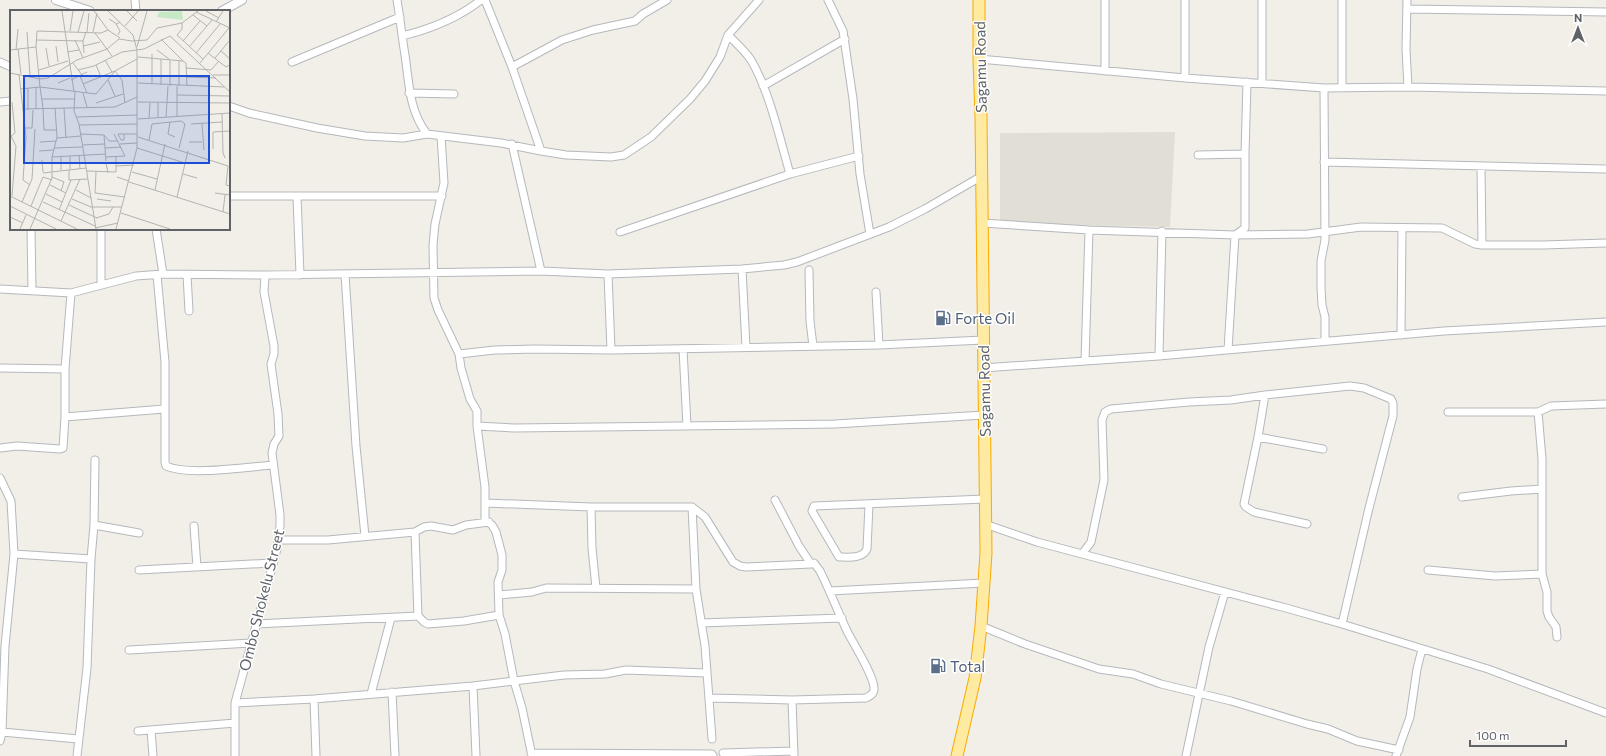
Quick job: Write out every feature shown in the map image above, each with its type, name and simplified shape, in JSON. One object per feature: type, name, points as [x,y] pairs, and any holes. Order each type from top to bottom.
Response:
[{"type":"highway","name":"Sagamu Road","points":[[957,756],[975,678],[981,626],[986,553],[982,176],[978,59],[979,0]]},
{"type":"street","points":[[56,0],[87,10]]},
{"type":"street","points":[[135,0],[136,10]]},
{"type":"street","points":[[224,10],[242,0]]},
{"type":"street","points":[[397,0],[409,94],[419,121],[427,134]]},
{"type":"street","points":[[402,36],[450,20],[468,10],[481,0]]},
{"type":"street","points":[[486,0],[512,68],[541,152]]},
{"type":"street","points":[[230,106],[248,113],[330,131],[365,136],[403,138],[427,134],[512,144],[541,152],[611,157],[624,155],[640,146],[651,137],[706,81],[720,57],[728,35],[759,0]]},
{"type":"street","points":[[828,0],[843,31],[853,99],[860,174],[870,234]]},
{"type":"street","points":[[1105,0],[1105,71]]},
{"type":"street","points":[[1185,0],[1185,78]]},
{"type":"street","points":[[1262,0],[1262,82]]},
{"type":"street","points":[[1342,0],[1342,87]]},
{"type":"street","points":[[1407,0],[1406,49],[1408,87]]},
{"type":"street","points":[[512,68],[562,40],[592,30],[635,20],[663,2]]},
{"type":"street","points":[[1407,9],[1606,12]]},
{"type":"street","points":[[292,62],[400,18]]},
{"type":"street","points":[[728,35],[744,50],[763,86],[790,174]]},
{"type":"street","points":[[763,86],[844,39]]},
{"type":"street","points":[[978,59],[1185,78],[1262,82],[1324,88],[1408,87],[1606,90]]},
{"type":"street","points":[[0,62],[10,67]]},
{"type":"street","points":[[1235,235],[1245,228],[1245,154],[1248,82]]},
{"type":"street","points":[[1324,88],[1326,240],[1321,261],[1321,288],[1322,305],[1325,317],[1325,341]]},
{"type":"street","points":[[409,94],[454,94]]},
{"type":"street","points":[[0,102],[10,101]]},
{"type":"street","points":[[441,136],[444,183],[433,245],[434,298],[438,310],[459,354],[461,368],[470,399],[477,412],[477,426],[485,487],[484,520],[489,522],[496,532],[502,555],[502,570],[498,582],[499,615],[505,634],[514,681],[522,708],[531,755],[712,754],[713,756]]},
{"type":"street","points":[[512,144],[542,271]]},
{"type":"street","points":[[1198,155],[1245,154]]},
{"type":"street","points":[[620,232],[790,174],[859,156]]},
{"type":"street","points":[[1324,162],[1606,168]]},
{"type":"street","points":[[1481,166],[1482,245]]},
{"type":"street","points":[[0,289],[71,293],[136,276],[187,274],[265,275],[542,271],[608,274],[742,269],[784,265],[797,262],[889,226],[924,209],[982,176]]},
{"type":"street","points":[[230,196],[442,196]]},
{"type":"street","points":[[297,196],[300,274]]},
{"type":"street","points":[[982,223],[1089,230],[1162,231],[1235,235],[1287,235],[1361,227],[1442,228],[1475,244],[1482,245],[1606,243]]},
{"type":"street","points":[[1401,335],[1402,228]]},
{"type":"street","points":[[31,230],[32,290]]},
{"type":"street","points":[[101,230],[101,284]]},
{"type":"street","points":[[156,230],[165,362],[164,409],[166,466],[172,469],[194,471],[272,465]]},
{"type":"street","points":[[1084,361],[1089,230]]},
{"type":"street","points":[[1159,356],[1162,231]]},
{"type":"street","points":[[1228,350],[1235,235]]},
{"type":"street","points":[[742,269],[746,347]]},
{"type":"street","points":[[809,270],[810,321],[814,346]]},
{"type":"street","points":[[187,274],[189,311]]},
{"type":"street","points":[[345,274],[356,446],[365,536]]},
{"type":"street","points":[[608,274],[611,350]]},
{"type":"street","name":"Ombo Shokelu Street","points":[[235,756],[235,703],[279,540],[280,515],[272,465],[272,454],[274,444],[279,436],[279,431],[271,364],[274,354],[274,346],[264,292],[265,275]]},
{"type":"street","points":[[876,292],[879,345]]},
{"type":"street","points":[[0,448],[17,446],[63,448],[66,417],[65,369],[71,293]]},
{"type":"street","points":[[983,368],[1159,356],[1444,331],[1606,322]]},
{"type":"street","points":[[459,354],[495,350],[684,349],[879,345],[983,340]]},
{"type":"street","points":[[684,349],[687,426]]},
{"type":"street","points":[[0,368],[65,369]]},
{"type":"street","points":[[1094,557],[1091,542],[1104,480],[1102,420],[1105,412],[1111,409],[1231,400],[1323,388],[1361,387],[1391,399],[1393,403],[1393,416],[1369,508],[1342,624]]},
{"type":"street","points":[[1264,395],[1258,436],[1245,499],[1246,507],[1254,512],[1307,524]]},
{"type":"street","points":[[1448,412],[1538,412],[1551,406],[1606,404]]},
{"type":"street","points":[[66,417],[164,409]]},
{"type":"street","points":[[1538,412],[1542,459],[1542,574],[1547,592],[1547,611],[1556,627],[1557,637]]},
{"type":"street","points":[[477,426],[515,428],[835,424],[984,415]]},
{"type":"street","points":[[1258,436],[1323,449]]},
{"type":"street","points":[[77,756],[86,668],[94,525],[95,460]]},
{"type":"street","points":[[0,478],[11,501],[14,554],[3,645],[2,732],[0,741]]},
{"type":"street","points":[[1462,497],[1542,489]]},
{"type":"street","points":[[869,505],[867,549],[865,554],[861,556],[839,557],[820,528],[812,511],[814,506],[869,505],[985,499]]},
{"type":"street","points":[[775,500],[810,564]]},
{"type":"street","points":[[485,503],[591,507],[692,507],[705,517],[736,565],[746,567],[814,563],[830,591],[866,666],[874,689],[871,696],[866,698],[792,700],[709,698]]},
{"type":"street","points":[[591,507],[592,548],[596,588]]},
{"type":"street","points":[[692,507],[696,589],[704,646],[712,740]]},
{"type":"street","points":[[279,540],[328,540],[415,532],[424,527],[431,526],[453,530],[466,525],[489,522]]},
{"type":"street","points":[[985,524],[1037,542],[1342,624],[1495,672],[1606,713]]},
{"type":"street","points":[[94,525],[138,533]]},
{"type":"street","points":[[194,526],[197,567]]},
{"type":"street","points":[[415,532],[418,616],[424,622],[428,624],[464,621],[499,615]]},
{"type":"street","points":[[1082,554],[1091,542]]},
{"type":"street","points":[[14,554],[91,559]]},
{"type":"street","points":[[139,570],[272,563]]},
{"type":"street","points":[[1428,570],[1495,576],[1542,574]]},
{"type":"street","points":[[830,591],[984,583]]},
{"type":"street","points":[[499,595],[532,592],[546,588],[696,589]]},
{"type":"street","points":[[1186,756],[1209,647],[1225,592]]},
{"type":"street","points":[[256,624],[418,616]]},
{"type":"street","points":[[371,694],[391,618]]},
{"type":"street","points":[[700,623],[842,618]]},
{"type":"street","points":[[981,626],[1026,644],[1099,669],[1133,674],[1161,684],[1231,701],[1328,729],[1357,741],[1398,753],[1410,717],[1417,669],[1422,649]]},
{"type":"street","points":[[129,650],[250,644]]},
{"type":"street","points":[[235,703],[314,699],[473,686],[564,675],[605,674],[626,670],[706,673]]},
{"type":"street","points":[[473,686],[476,756]]},
{"type":"street","points":[[392,692],[395,756]]},
{"type":"street","points":[[314,699],[316,756]]},
{"type":"street","points":[[723,753],[794,754],[792,700]]},
{"type":"street","points":[[138,731],[235,723]]},
{"type":"street","points":[[151,730],[153,756]]},
{"type":"street","points":[[2,732],[78,739]]},
{"type":"shaded area","points":[[1175,132],[1170,227],[1000,223],[1000,133]]},
{"type":"place","name":"Forte Oil","points":[[943,318]]},
{"type":"place","name":"Total","points":[[938,666]]}]
